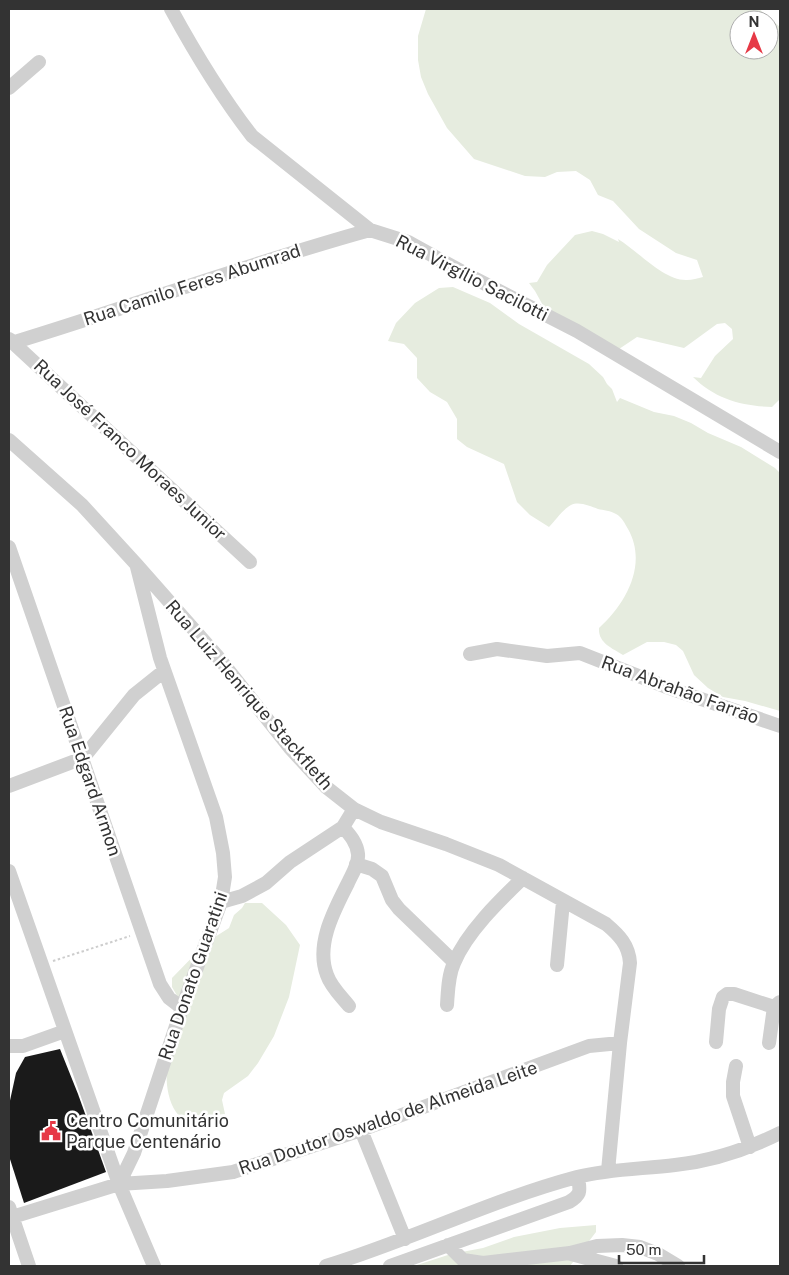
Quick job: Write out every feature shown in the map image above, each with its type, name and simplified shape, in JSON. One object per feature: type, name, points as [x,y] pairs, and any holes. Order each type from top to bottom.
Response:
[{"type":"street","name":"Rua Virgílio Sacilotti","points":[[171,9],[196,54],[236,116],[252,136],[370,230],[408,242],[577,331],[780,452]]},
{"type":"street","points":[[9,88],[39,62]]},
{"type":"street","name":"Rua Camilo Feres Abumrad","points":[[12,341],[126,308],[306,248],[370,230]]},
{"type":"street","name":"Rua José Franco Moraes Junior","points":[[12,341],[250,562]]},
{"type":"street","name":"Rua Luiz Henrique Stackfleth","points":[[9,440],[82,504],[218,657],[290,748],[326,787],[354,809],[380,822],[476,856],[523,878],[563,902],[606,924],[618,934],[625,943],[630,963],[620,1043]]},
{"type":"street","name":"Rua Edgard Armon","points":[[9,547],[160,984],[169,998],[182,1008]]},
{"type":"street","name":"Rua Donato Guaratini","points":[[119,1184],[134,1152],[182,1008],[221,902],[225,877],[223,853],[216,817],[164,671],[136,564]]},
{"type":"street","name":"Rua Abrahão Farrão","points":[[470,654],[497,649],[547,656],[580,653],[668,688],[780,726]]},
{"type":"street","points":[[9,786],[83,758],[134,696],[164,671]]},
{"type":"street","points":[[221,902],[242,896],[266,882],[290,862],[343,827],[354,809]]},
{"type":"street","points":[[343,827],[354,842],[358,855],[356,864],[336,905],[326,932],[324,956],[328,978],[349,1006]]},
{"type":"street","points":[[356,864],[382,876],[392,900],[399,909],[454,962]]},
{"type":"street","points":[[9,871],[119,1184],[154,1266]]},
{"type":"street","points":[[447,1005],[454,962],[485,916],[523,878]]},
{"type":"street","points":[[557,965],[563,902]]},
{"type":"street","points":[[716,1042],[719,1009],[723,996],[734,994],[777,1004],[769,1043]]},
{"type":"street","points":[[9,1058],[16,1046],[65,1031]]},
{"type":"street","points":[[608,1171],[620,1043]]},
{"type":"street","name":"Rua Doutor Oswaldo de Almeida Leite","points":[[10,1214],[119,1184],[167,1181],[233,1172],[361,1130],[590,1046],[620,1043]]},
{"type":"street","points":[[736,1066],[732,1082],[732,1096],[750,1147]]},
{"type":"street","points":[[361,1130],[405,1239]]},
{"type":"street","points":[[326,1266],[357,1262],[405,1239],[508,1200],[578,1177],[608,1171],[710,1160],[750,1147],[780,1134]]},
{"type":"street","points":[[390,1266],[569,1202],[577,1197],[580,1190],[578,1177]]},
{"type":"street","points":[[10,1214],[29,1266]]},
{"type":"street","points":[[448,1245],[463,1260],[483,1263],[570,1254],[597,1246],[622,1245],[640,1247],[658,1254],[678,1266]]},
{"type":"street","points":[[570,1254],[616,1266]]},
{"type":"path","points":[[42,965],[142,932]]},
{"type":"shaded area","points":[[426,9],[759,9],[760,10],[729,10],[729,60],[779,60],[780,27],[780,399],[772,407],[740,403],[710,391],[693,377],[701,378],[715,356],[733,339],[732,329],[725,323],[717,324],[684,348],[637,337],[616,351],[545,309],[529,283],[537,282],[547,265],[575,235],[592,231],[619,242],[618,239],[669,276],[687,280],[703,277],[697,260],[676,253],[639,229],[613,201],[598,195],[590,180],[576,171],[557,172],[545,177],[525,176],[474,159],[447,128],[428,94],[421,77],[418,60],[418,36]]},
{"type":"shaded area","points":[[453,287],[490,303],[519,324],[589,364],[603,377],[612,389],[617,402],[620,398],[654,412],[674,416],[691,423],[708,433],[741,447],[780,473],[780,711],[723,697],[708,688],[694,675],[683,651],[676,645],[664,642],[647,642],[623,655],[603,641],[599,628],[618,607],[631,583],[635,569],[634,542],[623,521],[614,513],[581,504],[574,504],[568,507],[549,527],[530,515],[517,502],[504,464],[467,447],[457,439],[457,419],[447,402],[430,392],[417,378],[417,358],[404,344],[388,341],[396,323],[415,303],[439,288]]},
{"type":"shaded area","points":[[245,903],[262,903],[286,925],[300,945],[289,997],[274,1036],[258,1063],[248,1076],[224,1093],[222,1100],[225,1114],[207,1116],[190,1123],[182,1119],[176,1112],[170,1100],[167,1086],[170,1041],[179,999],[172,987],[172,978],[207,942],[229,928],[234,915]]},
{"type":"shaded area","points":[[596,1225],[596,1232],[570,1266],[414,1266],[451,1254],[483,1248],[514,1237],[560,1228]]},
{"type":"building","name":"Centro Comunitário Parque Centenário","points":[[60,1049],[106,1172],[24,1203],[9,1156],[9,1105],[16,1073],[25,1057]]},
{"type":"place","name":"Centro Comunitário Parque Centenário","points":[[51,1131]]}]
